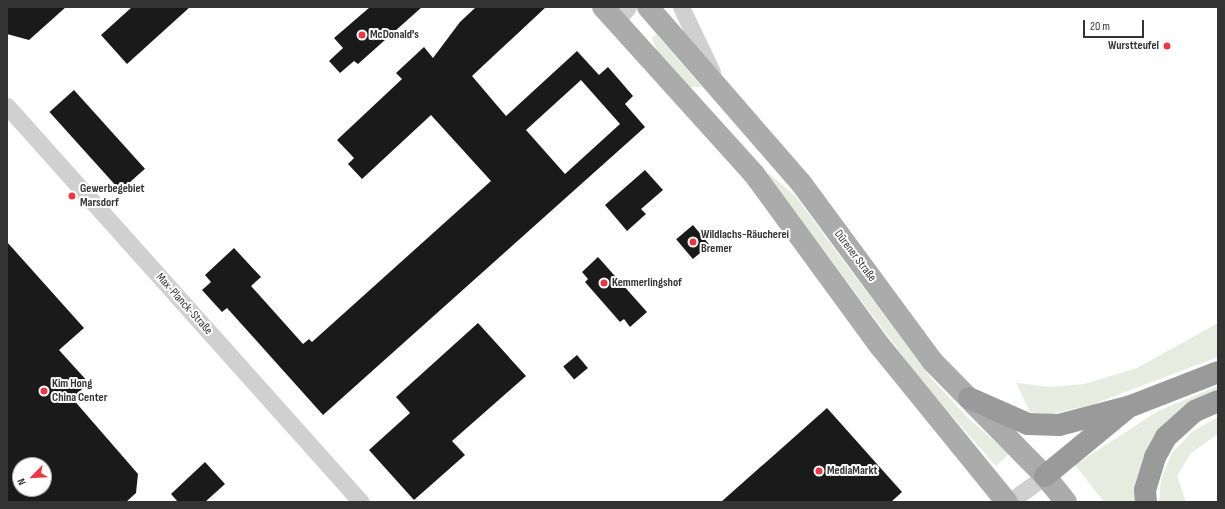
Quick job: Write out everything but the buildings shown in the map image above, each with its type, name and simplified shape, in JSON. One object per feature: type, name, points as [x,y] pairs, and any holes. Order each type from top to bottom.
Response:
[{"type":"highway","points":[[969,398],[1028,424],[1059,425],[1131,406],[1218,372]]},
{"type":"highway","points":[[1146,502],[1145,490],[1155,457],[1166,437],[1195,411],[1218,401]]},
{"type":"highway","points":[[1045,476],[1131,406]]},
{"type":"main road","name":"Dürener Straße","points":[[648,7],[718,85],[801,183],[934,362],[1045,476],[1066,502]]},
{"type":"main road","points":[[616,12],[754,174],[880,346],[1008,502]]},
{"type":"street","points":[[681,7],[718,85]]},
{"type":"street","name":"Max-Planck-Straße","points":[[7,106],[361,502]]},
{"type":"street","points":[[1008,502],[1045,476]]},
{"type":"shaded area","points":[[656,34],[701,87],[688,87],[658,53],[652,38]]},
{"type":"shaded area","points":[[769,173],[796,197],[931,378],[967,417],[1009,454],[996,466],[924,384],[767,175]]},
{"type":"shaded area","points":[[1218,323],[1218,357],[1091,405],[1051,414],[1030,412],[1016,383],[1051,387],[1084,384],[1137,368]]},
{"type":"shaded area","points":[[1218,386],[1218,392],[1162,427],[1143,457],[1135,487],[1136,502],[1104,502],[1075,465],[1158,411]]},
{"type":"shaded area","points":[[1218,417],[1218,434],[1191,453],[1177,476],[1186,502],[1159,502],[1161,479],[1172,453],[1193,431]]},
{"type":"place","name":"McDonald's","points":[[362,35]]},
{"type":"place","name":"Wurstteufel","points":[[1167,46]]},
{"type":"place","name":"Gewerbegebiet Marsdorf","points":[[72,196]]},
{"type":"place","name":"Wildlachs-Räucherei Bremer","points":[[693,242]]},
{"type":"place","name":"Kemmerlingshof","points":[[604,283]]},
{"type":"place","name":"Kim Hong China Center","points":[[44,391]]},
{"type":"place","name":"MediaMarkt","points":[[819,471]]}]
